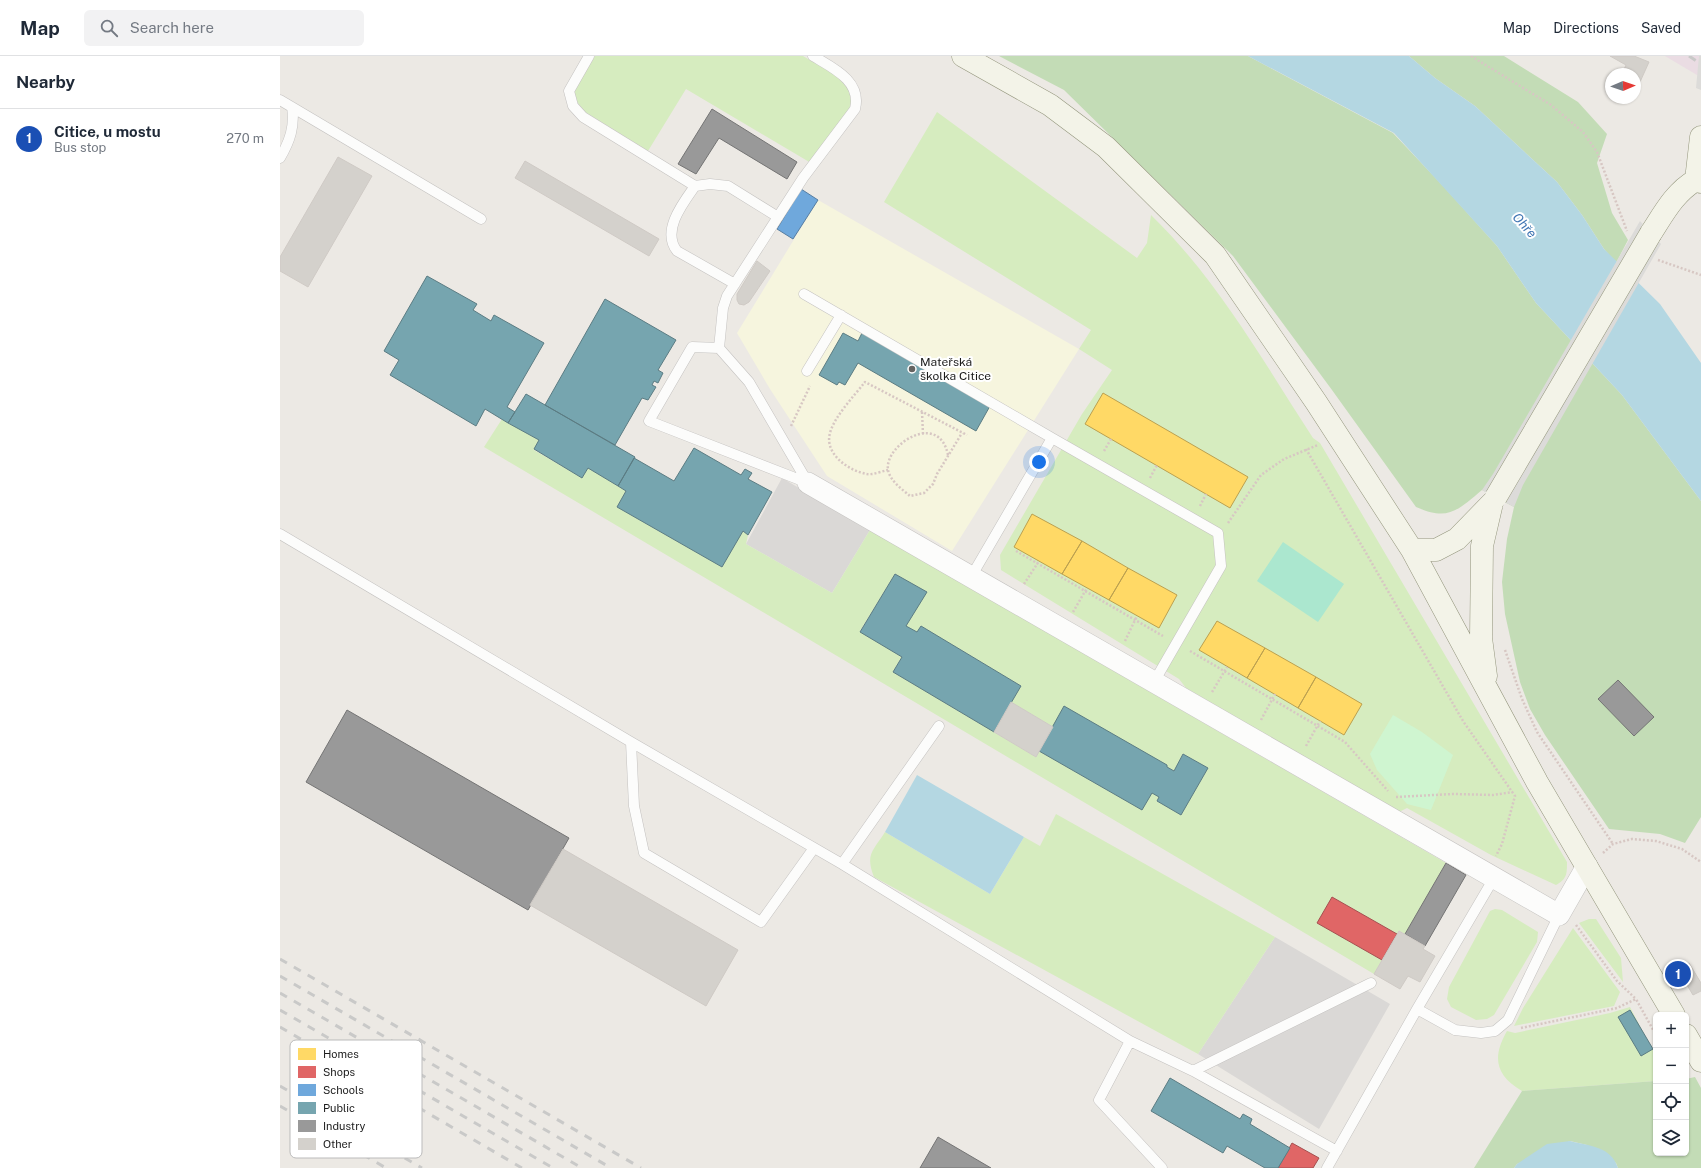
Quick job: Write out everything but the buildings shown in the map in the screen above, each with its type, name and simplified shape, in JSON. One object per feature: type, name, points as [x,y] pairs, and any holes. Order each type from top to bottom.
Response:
[{"type":"street","points":[[963,56],[1050,105],[1106,147],[1215,255],[1320,408],[1412,550],[1537,782],[1588,866],[1672,1012]]},
{"type":"street","points":[[1412,550],[1436,550],[1456,539],[1494,500],[1651,233],[1674,198],[1685,187],[1698,181],[1701,137]]},
{"type":"street","points":[[808,483],[1494,878],[1562,911],[1588,866]]},
{"type":"street","points":[[1487,687],[1482,638],[1482,546],[1494,500]]},
{"type":"street","points":[[1689,1040],[1701,1061]]},
{"type":"lane","points":[[589,56],[569,91],[572,106],[583,117],[695,186],[710,184],[728,186],[778,217]]},
{"type":"lane","points":[[719,348],[723,308],[727,296],[803,178],[846,123],[855,109],[857,101],[854,87],[845,77],[813,56]]},
{"type":"lane","points":[[280,100],[481,219]]},
{"type":"lane","points":[[280,158],[284,144],[292,131],[294,116],[292,107]]},
{"type":"lane","points":[[695,186],[684,201],[671,229],[671,244],[677,251],[735,284]]},
{"type":"lane","points":[[804,294],[1218,534],[1221,566],[1154,682]]},
{"type":"lane","points":[[809,368],[841,315]]},
{"type":"lane","points":[[692,347],[719,348],[749,382],[808,483],[649,421],[692,347]]},
{"type":"lane","points":[[971,577],[1052,438]]},
{"type":"lane","points":[[280,534],[631,742],[842,864],[1130,1041],[1193,1071],[1337,1151]]},
{"type":"lane","points":[[842,864],[939,726]]},
{"type":"lane","points":[[631,742],[634,806],[644,853],[761,922],[814,848]]},
{"type":"lane","points":[[1327,1168],[1417,1009],[1494,878]]},
{"type":"lane","points":[[1417,1009],[1454,1030],[1481,1033],[1495,1031],[1508,1020],[1562,911]]},
{"type":"lane","points":[[1193,1071],[1371,983]]},
{"type":"lane","points":[[1130,1041],[1099,1100],[1162,1168]]},
{"type":"path","points":[[1471,56],[1551,104],[1583,132],[1597,152],[1625,229],[1629,234]]},
{"type":"path","points":[[1655,259],[1701,275]]},
{"type":"path","points":[[779,434],[793,425],[813,380],[809,368]]},
{"type":"path","points":[[888,470],[867,474],[840,462],[830,443],[830,433],[834,423],[865,382],[966,435]]},
{"type":"path","points":[[922,412],[923,434]]},
{"type":"path","points":[[948,455],[946,444],[937,435],[928,433],[923,434],[907,439],[898,446],[890,458],[888,470],[901,489],[910,496],[918,496],[933,484],[937,474],[962,433]]},
{"type":"path","points":[[1218,534],[1235,515],[1261,475],[1284,459],[1306,449],[1463,721],[1515,796],[1502,844],[1494,862],[1494,878]]},
{"type":"path","points":[[1016,551],[1086,589],[1224,672],[1345,742],[1389,792]]},
{"type":"path","points":[[1013,601],[1038,562]]},
{"type":"path","points":[[1063,630],[1086,589]]},
{"type":"path","points":[[1115,660],[1137,616]]},
{"type":"path","points":[[1504,644],[1522,699],[1537,732],[1613,844],[1632,839],[1656,841],[1682,849],[1701,862]]},
{"type":"path","points":[[1202,710],[1227,667]]},
{"type":"path","points":[[1250,738],[1275,694]]},
{"type":"path","points":[[1296,764],[1320,721]]},
{"type":"path","points":[[1397,802],[1394,798],[1453,794],[1493,795],[1513,792]]},
{"type":"path","points":[[1562,911],[1617,981],[1636,999],[1653,1030]]},
{"type":"path","points":[[1495,1031],[1517,1029],[1617,1008],[1636,999]]},
{"type":"shaded area","points":[[1665,56],[1701,56],[1701,78],[1697,75]]},
{"type":"shaded area","name":"Mateřská školka Citice","points":[[818,200],[1079,349],[952,551],[827,476],[770,389],[737,333]]},
{"type":"shaded area","points":[[782,478],[870,530],[832,593],[746,544]]},
{"type":"shaded area","points":[[1275,937],[1390,1004],[1319,1129],[1198,1054]]},
{"type":"green space","points":[[595,56],[803,56],[844,80],[851,90],[852,100],[847,116],[811,163],[686,89],[648,151],[585,112],[577,102],[574,91]]},
{"type":"green space","points":[[999,56],[1248,56],[1393,133],[1497,246],[1536,303],[1622,395],[1701,501],[1701,817],[1685,843],[1660,834],[1609,829],[1545,735],[1530,709],[1520,682],[1505,614],[1502,582],[1507,539],[1514,507],[1482,490],[1452,512],[1436,513],[1416,507],[1233,256],[1064,90]]},
{"type":"green space","points":[[1409,56],[1504,56],[1578,102],[1607,134],[1597,163],[1612,213],[1628,240],[1616,263],[1604,249],[1582,215],[1557,182],[1475,106],[1435,78]]},
{"type":"green space","points":[[937,112],[1137,258],[1147,243],[1151,215],[1197,266],[1218,293],[1257,350],[1313,438],[1320,443],[1567,862],[1566,876],[1560,883],[1556,885],[1491,855],[1407,808],[1399,812],[1186,688],[1179,679],[1001,570],[1000,555],[1082,414],[1112,370],[1079,349],[1091,330],[884,202]]},
{"type":"green space","points":[[502,419],[539,440],[534,450],[582,478],[588,468],[626,491],[617,507],[722,567],[743,531],[748,535],[746,544],[832,593],[870,530],[1446,863],[1405,934],[1399,931],[1397,934],[1332,897],[1317,923],[1382,960],[1374,974],[484,447]],"holes":[[[895,574],[926,592],[906,626],[917,632],[921,626],[1021,686],[1011,702],[1053,727],[1064,706],[1174,771],[1183,754],[1208,768],[1181,815],[1157,801],[1159,797],[1152,793],[1142,810],[1039,751],[1036,757],[893,672],[902,657],[860,631]]]},
{"type":"green space","points":[[1283,542],[1344,584],[1318,622],[1257,581]]},
{"type":"green space","points":[[1393,715],[1422,732],[1453,755],[1431,810],[1407,804],[1377,770],[1370,754]]},
{"type":"green space","points":[[1056,814],[1275,937],[1198,1054],[874,877],[871,869],[870,858],[885,832],[990,894],[1024,837],[1040,846]]},
{"type":"green space","points":[[1495,909],[1502,910],[1538,932],[1537,942],[1494,1015],[1487,1019],[1476,1020],[1451,1007],[1447,999],[1449,987],[1490,911]]},
{"type":"green space","points":[[1589,919],[1596,919],[1621,958],[1623,982],[1579,923]]},
{"type":"green space","points":[[1573,928],[1620,992],[1614,1006],[1514,1026],[1523,1008]]},
{"type":"green space","points":[[1630,1007],[1653,1049],[1653,1081],[1522,1091],[1506,1079],[1501,1072],[1498,1057],[1499,1049],[1507,1031],[1515,1033],[1610,1013]]},
{"type":"green space","points":[[1695,1077],[1701,1088],[1701,1168],[1618,1168],[1616,1163],[1587,1145],[1570,1141],[1517,1164],[1514,1168],[1474,1168],[1522,1091],[1653,1081],[1653,1156],[1689,1156],[1689,1078]]},
{"type":"water","name":"Ohře","points":[[1248,56],[1409,56],[1435,78],[1475,106],[1557,182],[1582,215],[1604,249],[1660,304],[1701,363],[1701,501],[1622,395],[1536,303],[1497,246],[1394,133]]},
{"type":"water","points":[[917,775],[1024,837],[990,894],[885,832]]},
{"type":"water","points":[[1570,1141],[1592,1146],[1605,1151],[1615,1161],[1618,1168],[1514,1168],[1517,1164],[1547,1144]]},
{"type":"pier","points":[[1699,56],[1701,56],[1701,90],[1696,88]]},
{"type":"pier","points":[[1640,221],[1661,244],[1523,485],[1514,507],[1482,490],[1493,474]]},
{"type":"railway","points":[[1689,56],[1701,64]]},
{"type":"railway","points":[[280,959],[420,1040]]},
{"type":"railway","points":[[280,976],[390,1040]]},
{"type":"railway","points":[[280,993],[361,1040]]},
{"type":"railway","points":[[280,1010],[332,1040]]},
{"type":"railway","points":[[280,1027],[302,1040]]},
{"type":"railway","points":[[422,1041],[641,1168]]},
{"type":"railway","points":[[422,1058],[611,1168]]},
{"type":"railway","points":[[422,1075],[582,1168]]},
{"type":"railway","points":[[280,1086],[290,1092]]},
{"type":"railway","points":[[422,1092],[553,1168]]},
{"type":"railway","points":[[280,1106],[290,1112]]},
{"type":"railway","points":[[422,1110],[522,1168]]},
{"type":"railway","points":[[369,1158],[386,1168]]},
{"type":"railway","points":[[405,1158],[422,1168]]},
{"type":"place","name":"Mateřská školka Citice","points":[[912,369]]},
{"type":"place","name":"Citice, u mostu","points":[[1678,974]]}]
